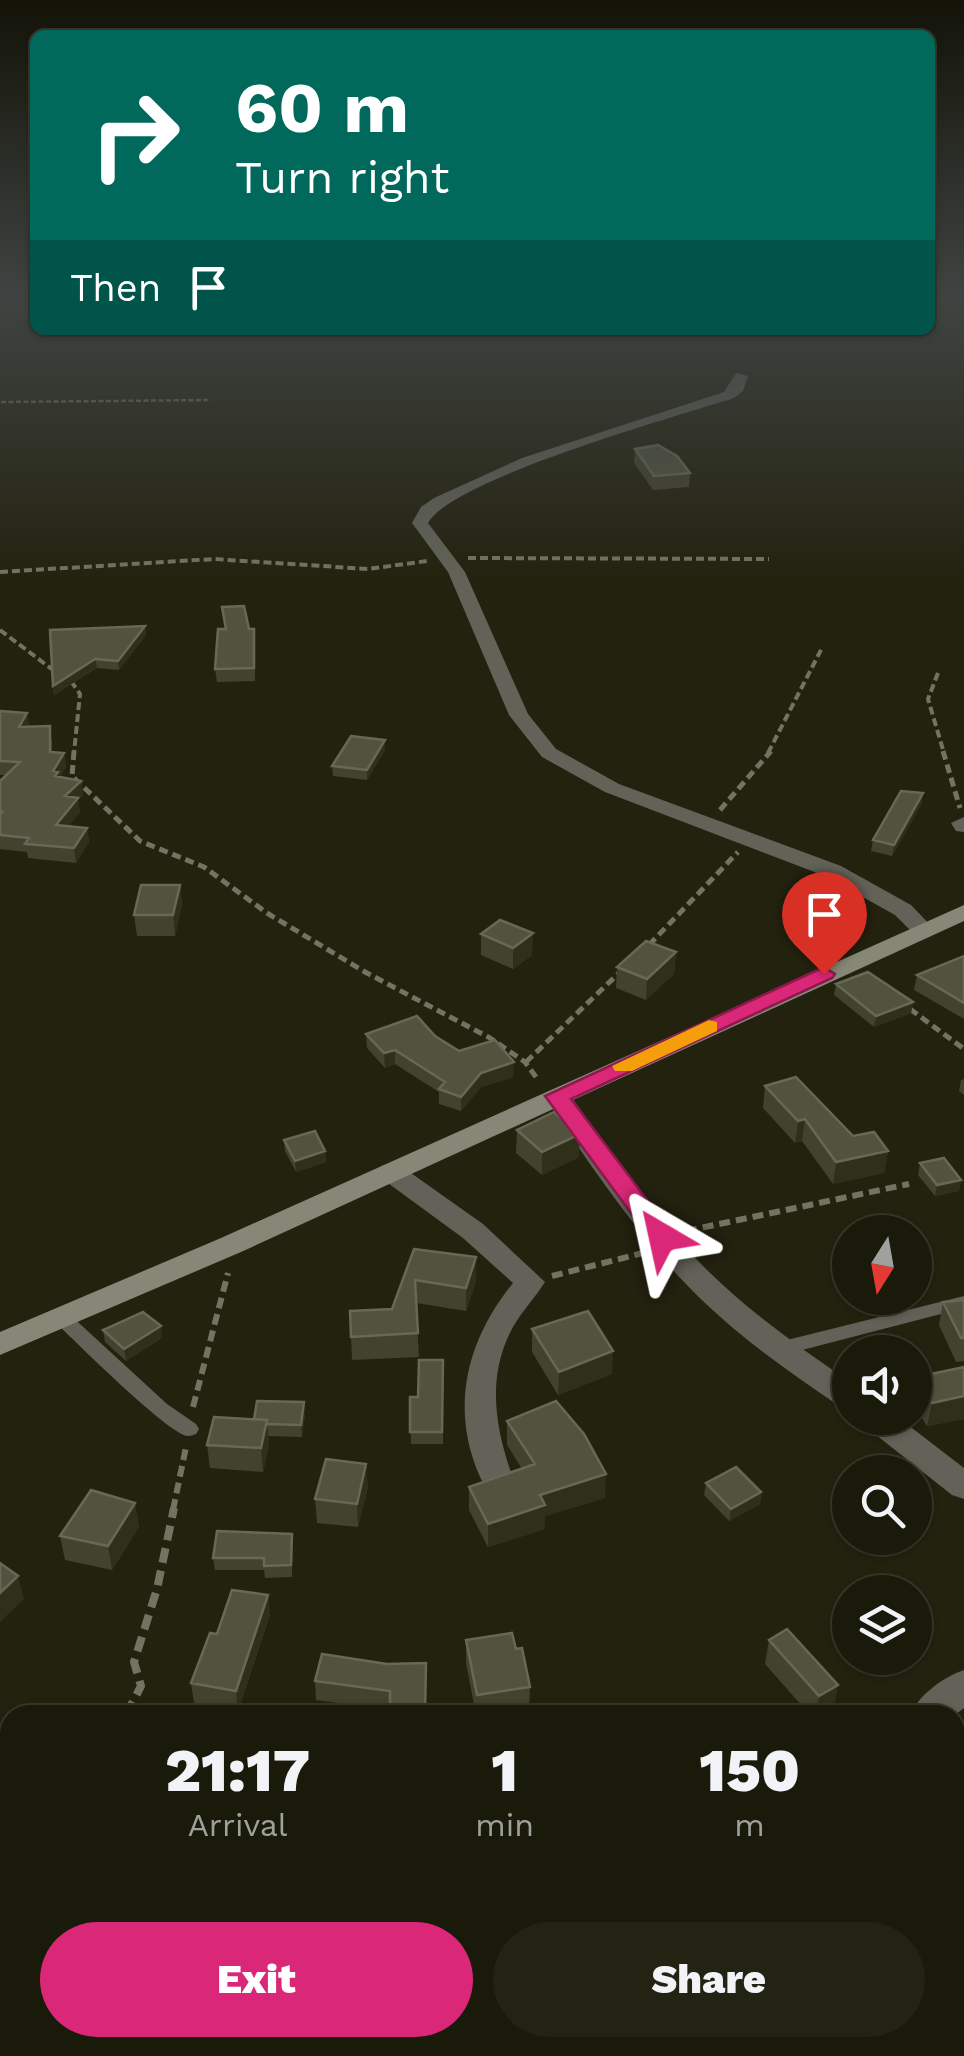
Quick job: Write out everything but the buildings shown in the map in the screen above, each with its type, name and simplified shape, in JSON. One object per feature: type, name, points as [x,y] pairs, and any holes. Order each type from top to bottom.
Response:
[{"type":"street","points":[[737,390],[729,396],[528,461],[440,502],[427,510],[420,523],[468,596],[518,714],[549,753],[612,788],[784,850],[858,884],[903,910],[922,930]]},
{"type":"street","points":[[0,1344],[231,1245],[964,912]]},
{"type":"street","points":[[557,1096],[662,1237],[713,1293],[779,1350],[832,1386]]},
{"type":"street","points":[[391,1172],[473,1231],[530,1282],[497,1322],[481,1372],[480,1437],[497,1478]]},
{"type":"street","points":[[899,1435],[964,1486]]},
{"type":"street","points":[[940,1705],[964,1686]]},
{"type":"lane","points":[[779,1350],[964,1302]]},
{"type":"lane","points":[[61,1317],[160,1409],[189,1429]]},
{"type":"path","points":[[1,402],[211,400]]},
{"type":"path","points":[[0,572],[214,559],[368,569],[446,559],[567,554],[769,559]]},
{"type":"path","points":[[0,630],[29,656],[78,686],[72,776],[140,841],[204,867],[266,913],[385,984],[490,1038],[526,1062],[557,1096]]},
{"type":"path","points":[[639,954],[735,858],[740,848],[723,830],[717,814],[774,747],[822,648]]},
{"type":"path","points":[[938,673],[928,700],[963,824]]},
{"type":"path","points":[[526,1062],[631,962]]},
{"type":"path","points":[[907,1006],[932,1029],[964,1049]]},
{"type":"path","points":[[530,1282],[635,1255],[654,1248],[662,1237],[909,1184]]},
{"type":"path","points":[[131,1705],[141,1686],[134,1662],[157,1589],[189,1429],[225,1297],[231,1245]]},
{"type":"slow traffic","points":[[623,1066],[709,1026]]},
{"type":"route","points":[[662,1237],[557,1096],[824,974]]}]
